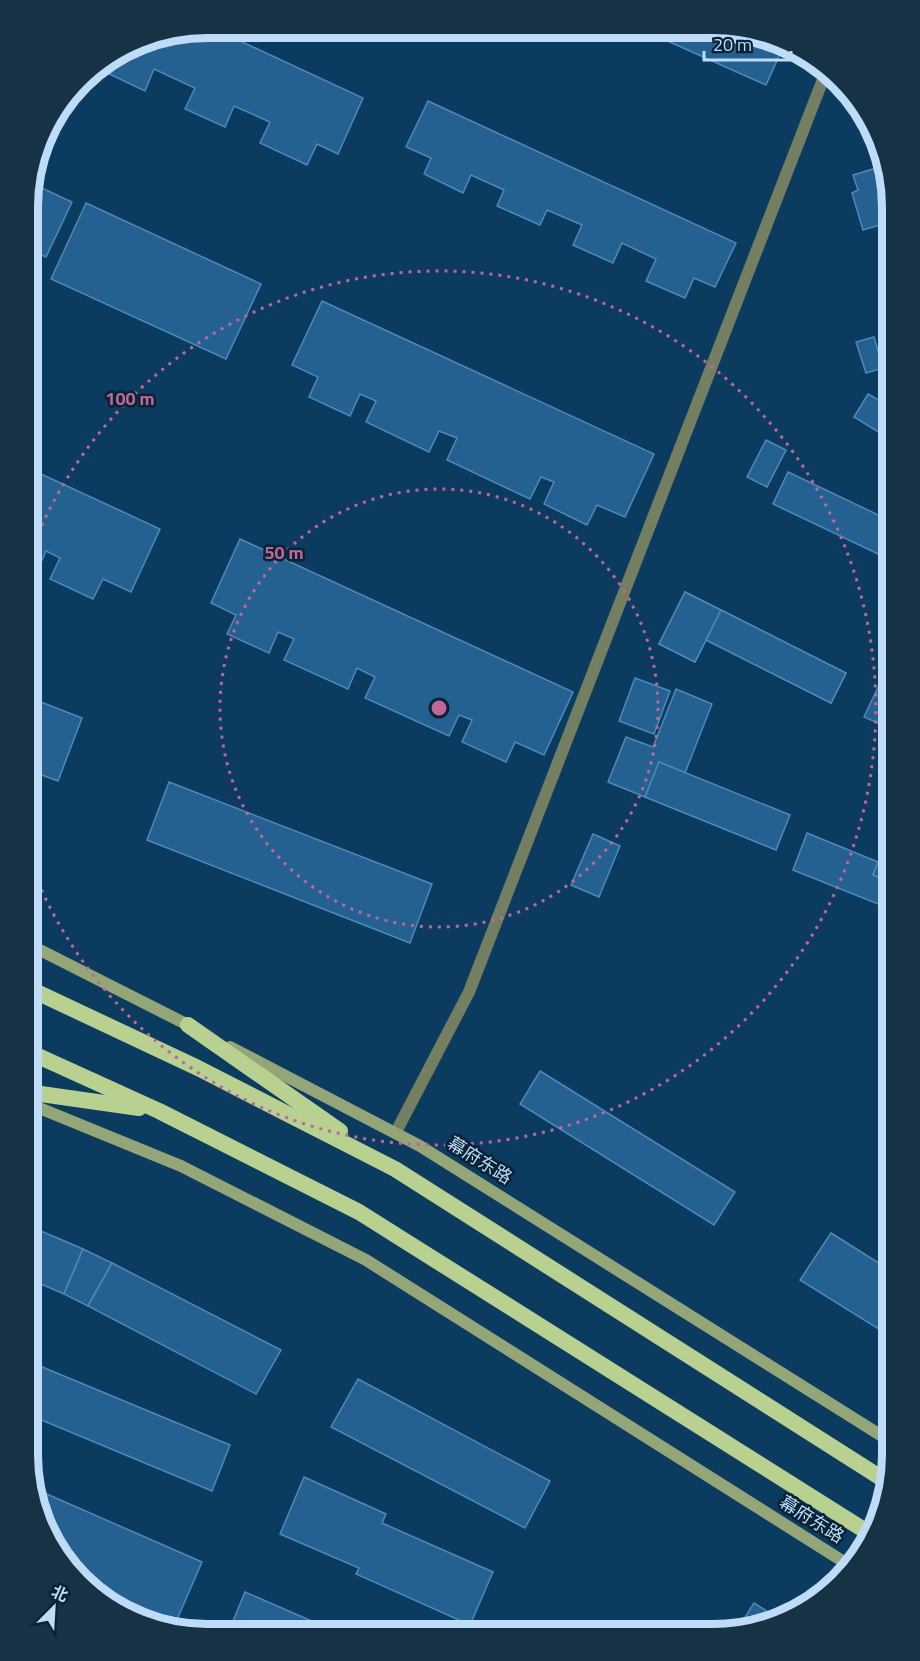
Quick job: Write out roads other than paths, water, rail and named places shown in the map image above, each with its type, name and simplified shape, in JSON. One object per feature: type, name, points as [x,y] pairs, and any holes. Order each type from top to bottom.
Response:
[{"type":"highway","points":[[38,993],[198,1068],[395,1169]]},
{"type":"highway","points":[[188,1025],[395,1169],[880,1478]]},
{"type":"highway","name":"幕府东路","points":[[38,1056],[159,1111],[358,1212],[864,1530]]},
{"type":"highway","points":[[38,1094],[159,1111]]},
{"type":"main road","name":"幕府东路","points":[[38,949],[396,1132],[882,1436]]},
{"type":"main road","name":"幕府东路","points":[[38,1108],[181,1166],[366,1260],[844,1562]]},
{"type":"street","points":[[396,1132],[469,992],[824,78]]}]
